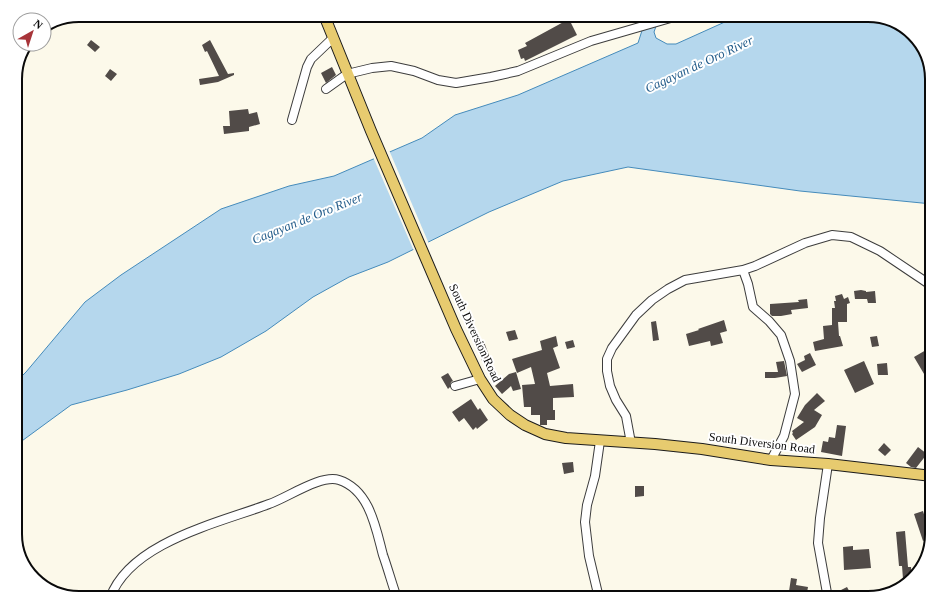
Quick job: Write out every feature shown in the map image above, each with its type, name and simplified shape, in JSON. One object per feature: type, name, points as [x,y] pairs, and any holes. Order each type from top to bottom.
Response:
[{"type":"main road","name":"South Diversion Road","points":[[327,22],[347,74],[456,329],[480,379],[493,399],[510,415],[525,425],[544,434],[566,438],[702,449],[771,460],[828,464],[925,475]]},
{"type":"street","points":[[326,89],[347,74],[372,68],[392,66],[414,71],[438,80],[456,83],[518,71],[591,41],[658,22]]},
{"type":"street","points":[[292,120],[311,58],[333,38]]},
{"type":"street","points":[[631,443],[626,416],[616,400],[610,386],[607,371],[607,359],[612,348],[636,315],[652,300],[668,289],[685,280],[743,270],[805,243],[832,235],[851,236],[880,251],[925,281]]},
{"type":"street","points":[[743,270],[748,284],[752,307],[769,321],[781,336],[790,362],[795,394],[784,436],[771,460]]},
{"type":"street","points":[[455,386],[480,379]]},
{"type":"street","points":[[597,591],[589,556],[585,522],[587,505],[595,476],[600,441]]},
{"type":"street","points":[[827,591],[818,544],[820,518],[828,464]]},
{"type":"street","points":[[114,591],[126,571],[139,560],[184,534],[270,504],[318,481],[329,479],[339,480],[362,497],[374,522],[395,591]]},
{"type":"water","name":"Cagayan de Oro River","points":[[645,22],[658,22],[654,32],[656,38],[667,44],[676,44],[725,22],[876,22],[890,26],[911,41],[921,57],[925,71],[925,203],[800,191],[628,167],[563,181],[489,212],[388,262],[349,277],[313,297],[266,331],[221,357],[179,374],[71,405],[22,441],[22,376],[85,302],[121,275],[221,209],[289,186],[334,176],[422,138],[455,115],[518,95],[638,43]]},
{"type":"pier","points":[[389,150],[429,244],[414,251],[373,157]]},
{"type":"building","points":[[564,22],[570,22],[577,35],[525,61],[524,58],[521,59],[518,50],[527,46],[525,43]]},
{"type":"building","points":[[91,40],[100,47],[95,52],[87,45]]},
{"type":"building","points":[[210,40],[228,74],[234,73],[234,75],[218,82],[200,85],[199,79],[219,76],[207,51],[205,52],[202,45]]},
{"type":"building","points":[[332,67],[336,75],[326,83],[321,73]]},
{"type":"building","points":[[110,69],[117,74],[111,81],[105,76]]},
{"type":"building","points":[[248,109],[249,114],[257,112],[260,124],[249,127],[249,131],[224,134],[223,126],[230,126],[229,111]]},
{"type":"building","points":[[861,290],[866,292],[875,291],[876,303],[868,303],[867,299],[855,299],[854,291]]},
{"type":"building","points":[[842,294],[844,299],[848,297],[850,303],[847,304],[847,322],[838,322],[839,336],[843,346],[815,351],[813,342],[824,339],[823,326],[832,325],[832,308],[835,308],[835,296]]},
{"type":"building","points":[[807,299],[808,308],[791,310],[792,314],[781,316],[772,316],[770,314],[770,304],[799,302],[798,300]]},
{"type":"building","points":[[724,320],[727,331],[720,333],[723,343],[711,346],[710,341],[689,346],[686,334]]},
{"type":"building","points":[[656,321],[659,340],[653,341],[651,322]]},
{"type":"building","points":[[515,330],[518,339],[509,341],[506,332]]},
{"type":"building","points":[[556,336],[558,346],[553,348],[560,368],[547,373],[550,386],[573,384],[574,397],[553,398],[555,420],[547,420],[547,425],[540,425],[540,415],[531,415],[531,407],[524,407],[522,385],[535,384],[531,367],[517,373],[512,359],[542,350],[540,341]]},
{"type":"building","points":[[877,336],[879,346],[872,347],[870,337]]},
{"type":"building","points":[[573,340],[575,347],[567,349],[565,342]]},
{"type":"building","points":[[484,342],[490,358],[482,361],[476,345]]},
{"type":"building","points":[[925,351],[925,376],[914,357]]},
{"type":"building","points":[[810,353],[816,365],[802,372],[797,364],[805,360],[804,356]]},
{"type":"building","points":[[784,361],[787,376],[765,378],[765,372],[778,372],[776,362]]},
{"type":"building","points":[[864,361],[874,384],[855,393],[844,370]]},
{"type":"building","points":[[887,363],[888,375],[878,375],[877,364]]},
{"type":"building","points":[[516,372],[521,389],[513,391],[511,386],[502,394],[495,386],[509,374]]},
{"type":"building","points":[[448,373],[453,381],[448,389],[441,377]]},
{"type":"building","points":[[817,393],[825,401],[814,410],[822,415],[815,427],[796,440],[792,434],[792,431],[804,422],[797,418],[805,405]]},
{"type":"building","points":[[471,399],[478,410],[480,408],[488,420],[477,429],[476,427],[473,430],[464,418],[459,422],[452,412]]},
{"type":"building","points":[[837,425],[846,426],[842,456],[821,452],[823,441],[828,442],[829,437],[835,438]]},
{"type":"building","points":[[884,443],[891,450],[885,456],[878,450]]},
{"type":"building","points":[[918,447],[925,452],[925,457],[916,468],[911,467],[906,463]]},
{"type":"building","points":[[573,462],[574,472],[564,474],[562,463]]},
{"type":"building","points":[[635,486],[644,486],[644,496],[635,497]]},
{"type":"building","points":[[923,511],[925,518],[925,540],[923,541],[914,514]]},
{"type":"building","points":[[905,531],[908,567],[911,567],[911,572],[903,579],[902,566],[899,566],[896,532]]},
{"type":"building","points":[[853,546],[853,550],[869,549],[871,568],[844,570],[843,547]]},
{"type":"building","points":[[791,578],[797,579],[796,585],[808,587],[807,591],[789,591]]},
{"type":"building","points":[[847,587],[849,591],[839,591]]}]
